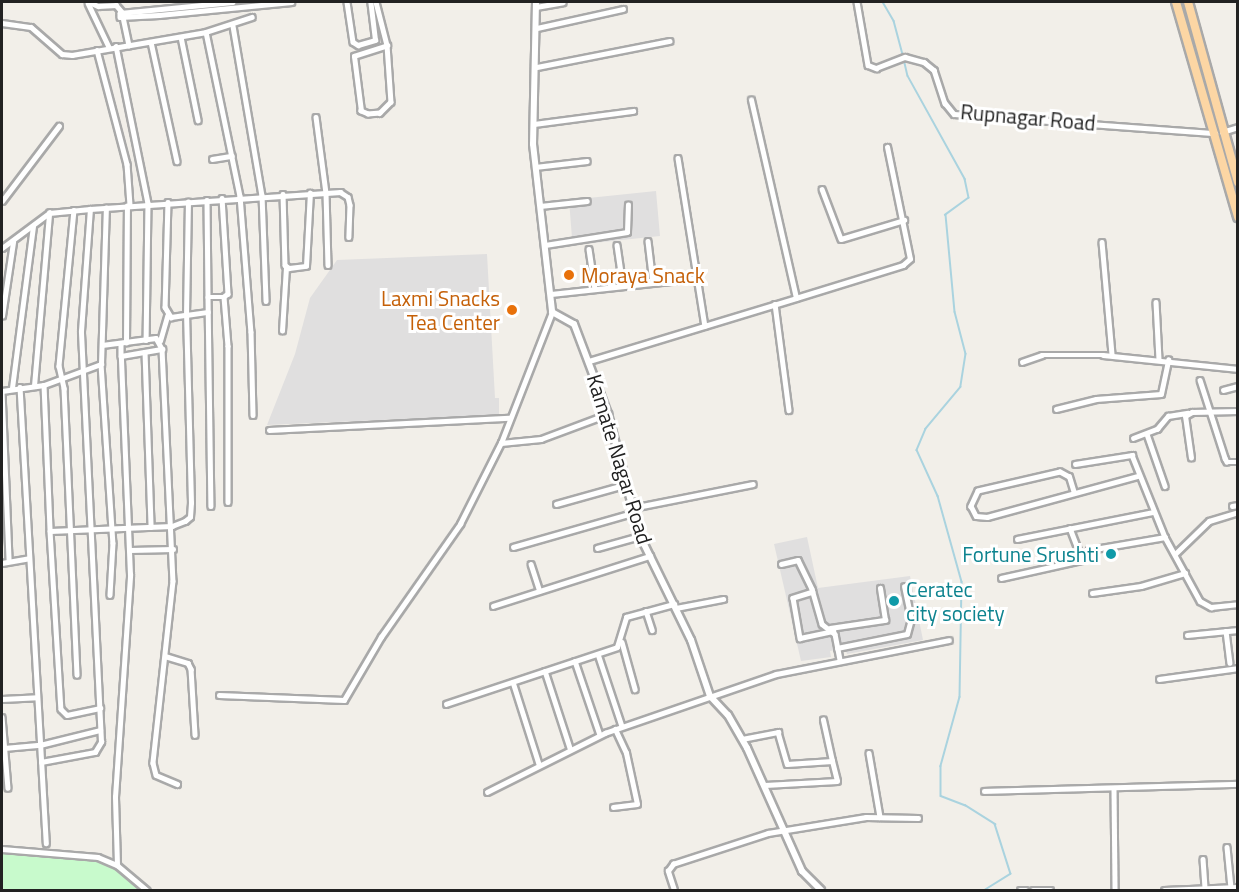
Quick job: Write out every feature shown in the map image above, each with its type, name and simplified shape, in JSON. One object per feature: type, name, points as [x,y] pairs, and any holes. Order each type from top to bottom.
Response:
[{"type":"main road","points":[[1176,2],[1219,133],[1238,182]]},
{"type":"main road","points":[[1188,2],[1238,217]]},
{"type":"street","points":[[88,2],[98,6],[116,4],[122,15],[129,45]]},
{"type":"street","points":[[88,2],[109,47]]},
{"type":"street","points":[[166,2],[167,12]]},
{"type":"street","points":[[167,12],[232,2]]},
{"type":"street","points":[[122,15],[291,2]]},
{"type":"street","points":[[347,2],[353,42],[358,45],[375,40],[370,2]]},
{"type":"street","points":[[376,2],[387,45],[391,102],[380,113],[368,114],[361,111],[354,56],[387,45]]},
{"type":"street","points":[[219,695],[344,700],[381,638],[460,524],[501,443],[508,418],[552,312],[535,167],[536,4],[563,2]]},
{"type":"street","name":"Rupnagar Road","points":[[857,2],[868,65],[876,68],[902,57],[924,62],[934,70],[945,103],[961,116],[1219,133]]},
{"type":"street","points":[[537,28],[622,9]]},
{"type":"street","points":[[2,23],[40,31],[62,54],[181,37],[233,26],[252,17]]},
{"type":"street","points":[[233,26],[262,195],[266,301]]},
{"type":"street","points":[[206,32],[240,196],[250,302],[253,415]]},
{"type":"street","points":[[181,37],[198,120]]},
{"type":"street","points":[[537,67],[669,41]]},
{"type":"street","points":[[151,42],[177,161]]},
{"type":"street","points":[[116,46],[148,203],[146,340]]},
{"type":"street","points":[[98,50],[128,165],[124,343],[121,356],[130,550],[129,624],[115,797],[117,865]]},
{"type":"street","points":[[751,100],[796,298]]},
{"type":"street","points":[[534,124],[633,111]]},
{"type":"street","points":[[316,117],[326,193],[328,265]]},
{"type":"street","points":[[2,201],[59,126]]},
{"type":"street","points":[[1219,133],[1238,127]]},
{"type":"street","points":[[589,361],[906,263],[910,254],[886,147]]},
{"type":"street","points":[[212,159],[232,156]]},
{"type":"street","points":[[678,158],[705,326]]},
{"type":"street","points":[[535,167],[587,161]]},
{"type":"street","points":[[822,189],[842,239],[904,220]]},
{"type":"street","points":[[286,267],[306,266],[310,193]]},
{"type":"street","points":[[2,249],[49,213],[148,203],[310,193],[344,193],[348,197],[349,237]]},
{"type":"street","points":[[282,194],[286,267],[282,331]]},
{"type":"street","points":[[208,297],[224,297],[228,294],[222,198]]},
{"type":"street","points":[[207,200],[211,506]]},
{"type":"street","points":[[540,206],[587,201]]},
{"type":"street","points":[[168,202],[167,316],[160,341],[172,549],[165,656],[153,746],[154,771],[159,778],[177,784]]},
{"type":"street","points":[[50,531],[172,526],[190,518],[186,315],[188,202]]},
{"type":"street","points":[[545,245],[627,232],[628,206]]},
{"type":"street","points":[[106,208],[101,364],[111,530],[110,596]]},
{"type":"street","points":[[41,762],[95,752],[100,747],[100,708],[82,369],[81,310],[90,209]]},
{"type":"street","points":[[74,210],[61,378],[77,675]]},
{"type":"street","points":[[34,386],[49,213]]},
{"type":"street","points":[[12,387],[33,226]]},
{"type":"street","points":[[648,241],[653,283]]},
{"type":"street","points":[[2,316],[13,242]]},
{"type":"street","points":[[1102,242],[1112,355]]},
{"type":"street","points":[[617,245],[623,286]]},
{"type":"street","points":[[589,249],[595,289]]},
{"type":"street","points":[[551,294],[698,278]]},
{"type":"street","points":[[224,297],[228,502]]},
{"type":"street","points":[[1156,302],[1159,359]]},
{"type":"street","points":[[775,304],[789,410]]},
{"type":"street","points":[[167,316],[208,312]]},
{"type":"street","name":"Kamate Nagar Road","points":[[552,312],[574,324],[608,414],[624,485],[640,536],[675,606],[710,696],[742,739],[765,785],[802,871],[821,891]]},
{"type":"street","points":[[102,345],[146,340],[160,341]]},
{"type":"street","points":[[121,356],[162,349]]},
{"type":"street","points":[[145,352],[151,527]]},
{"type":"street","points":[[1022,362],[1042,355],[1112,355],[1238,369]]},
{"type":"street","points":[[1056,409],[1096,399],[1161,394],[1168,360]]},
{"type":"street","points":[[9,561],[2,391],[12,387],[44,385],[82,369],[101,364]]},
{"type":"street","points":[[1200,380],[1225,458],[1227,462],[1238,462]]},
{"type":"street","points":[[44,385],[50,531],[62,709],[67,715],[100,708]]},
{"type":"street","points":[[1223,390],[1238,386]]},
{"type":"street","points":[[20,387],[46,843]]},
{"type":"street","points":[[1133,438],[1147,435],[1168,416],[1238,411]]},
{"type":"street","points":[[1188,413],[1184,423],[1191,458]]},
{"type":"street","points":[[501,443],[541,439],[608,414]]},
{"type":"street","points":[[269,430],[508,418]]},
{"type":"street","points":[[1147,435],[1165,486]]},
{"type":"street","points":[[1076,464],[1132,456],[1138,476],[1165,537],[1205,605],[1238,604]]},
{"type":"street","points":[[1074,493],[1069,477],[1059,472],[978,491],[971,506],[981,517],[1074,493],[1138,476]]},
{"type":"street","points":[[513,547],[631,511],[753,484]]},
{"type":"street","points":[[556,504],[624,485]]},
{"type":"street","points":[[1017,539],[1154,512]]},
{"type":"street","points":[[1174,554],[1209,520],[1238,512]]},
{"type":"street","points":[[1070,528],[1082,560]]},
{"type":"street","points":[[597,548],[640,536]]},
{"type":"street","points":[[1001,578],[1082,560],[1089,550],[1165,537]]},
{"type":"street","points":[[130,550],[172,549]]},
{"type":"street","points":[[493,606],[650,556]]},
{"type":"street","points":[[2,563],[29,558]]},
{"type":"street","points":[[781,564],[798,560],[813,592],[822,624],[831,629],[840,659]]},
{"type":"street","points":[[531,564],[540,591]]},
{"type":"street","points":[[1092,593],[1141,586],[1154,579],[1185,573]]},
{"type":"street","points":[[837,648],[907,634],[911,619],[904,587]]},
{"type":"street","points":[[813,592],[793,598],[800,638],[831,629],[885,621],[880,588]]},
{"type":"street","points":[[636,689],[622,642],[623,621],[646,611],[723,599]]},
{"type":"street","points":[[646,611],[652,630]]},
{"type":"street","points":[[1187,635],[1238,630]]},
{"type":"street","points":[[1226,631],[1230,663]]},
{"type":"street","points":[[487,792],[570,748],[622,726],[776,674],[840,659],[949,640]]},
{"type":"street","points":[[446,704],[598,654],[622,642]]},
{"type":"street","points":[[598,654],[622,726]]},
{"type":"street","points":[[165,656],[188,663],[191,669],[195,735]]},
{"type":"street","points":[[575,661],[600,735]]},
{"type":"street","points":[[1160,679],[1238,668]]},
{"type":"street","points":[[545,671],[570,748]]},
{"type":"street","points":[[513,682],[539,764]]},
{"type":"street","points":[[2,699],[37,697]]},
{"type":"street","points":[[2,717],[8,788]]},
{"type":"street","points":[[765,785],[837,781],[823,720]]},
{"type":"street","points":[[613,807],[638,804],[626,753],[615,729]]},
{"type":"street","points":[[4,748],[40,745],[100,730]]},
{"type":"street","points":[[742,739],[778,732],[787,764],[832,761]]},
{"type":"street","points":[[869,753],[880,817]]},
{"type":"street","points":[[984,791],[1238,784]]},
{"type":"street","points":[[1114,789],[1115,891]]},
{"type":"street","points":[[674,891],[668,871],[673,864],[783,829],[880,817],[918,818]]},
{"type":"street","points":[[1227,847],[1231,888]]},
{"type":"street","points":[[2,849],[98,857],[117,865],[147,891]]},
{"type":"street","points":[[1203,859],[1204,889]]},
{"type":"street","points":[[1164,891],[1238,887]]},
{"type":"street","points":[[1034,891],[1040,888],[1051,891]]},
{"type":"shaded area","points":[[656,191],[660,236],[565,246],[564,239],[572,238],[569,200]]},
{"type":"shaded area","points":[[487,254],[495,398],[499,398],[499,415],[267,425],[295,354],[310,298],[337,260]]},
{"type":"shaded area","points":[[807,537],[818,588],[910,576],[923,640],[847,654],[845,648],[830,651],[831,657],[801,661],[774,544]]},
{"type":"green space","points":[[2,852],[110,859],[148,890],[2,890]]},
{"type":"waterway","points":[[883,2],[894,21],[903,54]]},
{"type":"waterway","points":[[904,59],[908,76],[965,179],[969,198],[946,215],[955,312],[966,354],[961,387],[926,429],[917,450],[938,496],[962,582],[960,697],[941,766],[941,796],[965,805],[995,824],[1011,874],[985,890]]},
{"type":"place","name":"Moraya Snack","points":[[569,275]]},
{"type":"place","name":"Laxmi Snacks Tea Center","points":[[512,310]]},
{"type":"place","name":"Fortune Srushti","points":[[1111,554]]},
{"type":"place","name":"Ceratec city society","points":[[894,601]]}]
